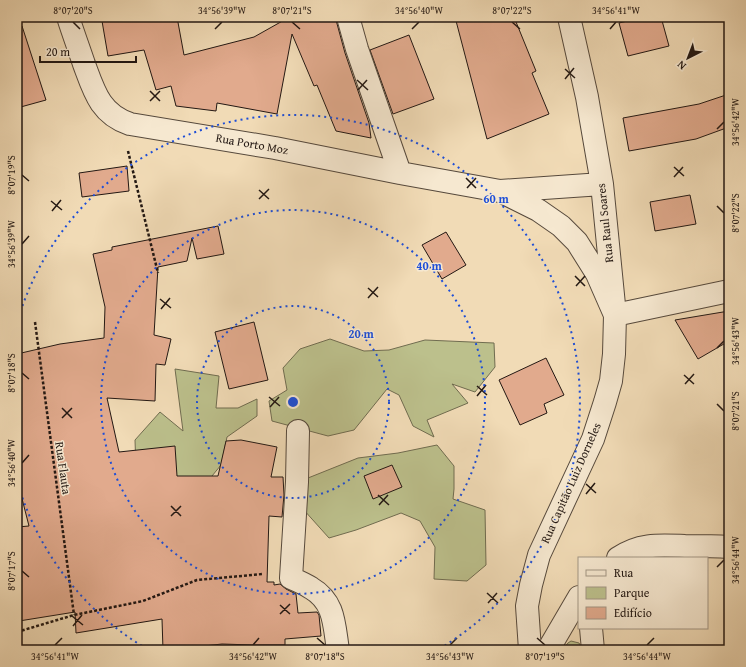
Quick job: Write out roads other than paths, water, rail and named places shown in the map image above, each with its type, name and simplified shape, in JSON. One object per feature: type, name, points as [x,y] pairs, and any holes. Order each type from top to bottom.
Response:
[{"type":"street","name":"Rua Porto Moz","points":[[68,17],[95,93],[105,108],[113,116],[130,124],[275,148],[500,191],[602,184]]},
{"type":"street","points":[[348,17],[357,49],[400,173]]},
{"type":"street","name":"Rua Raul Soares","points":[[569,17],[587,96],[602,184],[615,315]]},
{"type":"street","name":"Rua Porto Moz","points":[[500,191],[538,210],[561,226],[577,242],[597,274],[615,315]]},
{"type":"street","points":[[615,315],[729,291]]},
{"type":"street","name":"Rua Capitão Luiz Dorneles","points":[[530,650],[528,606],[531,585],[540,555],[590,445],[606,402],[611,381],[614,354],[615,315]]},
{"type":"street","points":[[298,431],[297,482],[291,578],[311,588],[326,600],[331,610],[338,650]]},
{"type":"street","points":[[620,557],[628,552],[661,545],[729,547]]},
{"type":"street","points":[[548,650],[578,599]]},
{"type":"street","points":[[591,629],[593,650]]}]
